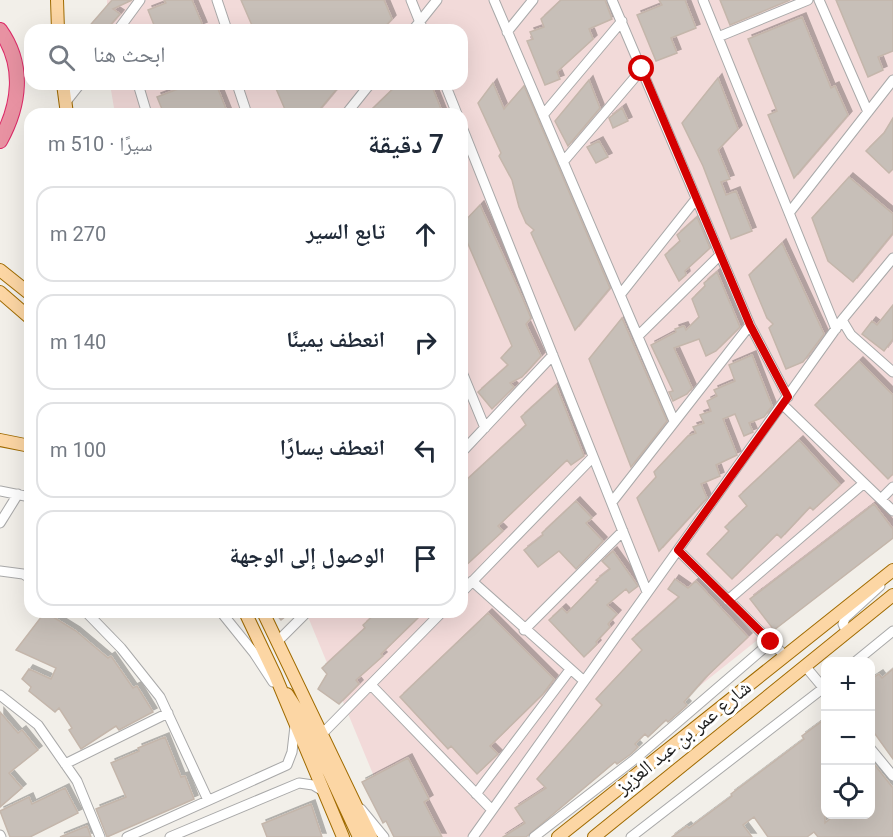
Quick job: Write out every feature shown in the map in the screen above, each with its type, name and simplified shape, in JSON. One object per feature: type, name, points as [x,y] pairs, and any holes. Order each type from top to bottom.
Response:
[{"type":"highway","points":[[0,30],[13,54],[18,78],[17,103],[0,141]]},
{"type":"main road","points":[[57,0],[58,24]]},
{"type":"main road","points":[[64,90],[66,108]]},
{"type":"main road","points":[[0,270],[24,289]]},
{"type":"main road","points":[[0,292],[24,313]]},
{"type":"main road","points":[[0,440],[24,445]]},
{"type":"main road","name":"شارع عمر بن عبد العزيز","points":[[558,837],[893,570]]},
{"type":"main road","points":[[594,837],[893,595]]},
{"type":"main road","points":[[246,618],[275,675],[343,837]]},
{"type":"main road","points":[[266,618],[371,837]]},
{"type":"main road","points":[[275,675],[307,725],[359,837]]},
{"type":"street","points":[[122,24],[140,0]]},
{"type":"street","points":[[217,0],[225,24]]},
{"type":"street","points":[[411,0],[421,24]]},
{"type":"street","points":[[423,24],[437,0]]},
{"type":"street","points":[[494,0],[675,421]]},
{"type":"street","points":[[507,32],[533,0]]},
{"type":"street","points":[[612,0],[750,325],[785,400],[893,511]]},
{"type":"street","points":[[703,0],[836,329]]},
{"type":"street","points":[[718,37],[808,0]]},
{"type":"street","points":[[819,0],[868,112]]},
{"type":"street","points":[[543,115],[621,21]]},
{"type":"street","points":[[563,162],[642,69]]},
{"type":"street","points":[[789,213],[893,80]]},
{"type":"street","points":[[66,108],[76,90]]},
{"type":"street","points":[[140,90],[145,108]]},
{"type":"street","points":[[239,90],[245,108]]},
{"type":"street","points":[[353,108],[366,90]]},
{"type":"street","points":[[447,90],[455,108]]},
{"type":"street","points":[[468,142],[647,592]]},
{"type":"street","points":[[620,295],[696,199]]},
{"type":"street","points":[[638,336],[720,255]]},
{"type":"street","points":[[473,837],[842,320],[893,258]]},
{"type":"street","points":[[842,320],[851,335],[893,372]]},
{"type":"street","points":[[612,502],[750,325]]},
{"type":"street","points":[[468,446],[553,355]]},
{"type":"street","points":[[468,387],[485,428]]},
{"type":"street","points":[[468,585],[593,457]]},
{"type":"street","points":[[728,600],[864,483]]},
{"type":"street","points":[[881,499],[893,487]]},
{"type":"street","points":[[0,491],[24,496]]},
{"type":"street","points":[[0,523],[18,494]]},
{"type":"street","points":[[524,630],[623,531]]},
{"type":"street","points":[[678,550],[784,655]]},
{"type":"street","points":[[847,633],[843,624],[845,618],[869,598],[893,570]]},
{"type":"street","points":[[0,571],[24,577]]},
{"type":"street","points":[[472,581],[569,671],[584,681]]},
{"type":"street","points":[[92,618],[127,656],[160,697],[208,800]]},
{"type":"street","points":[[226,618],[254,653],[287,708]]},
{"type":"street","points":[[278,641],[301,618]]},
{"type":"street","points":[[323,733],[436,618]]},
{"type":"street","points":[[861,657],[893,630]]},
{"type":"street","points":[[534,837],[634,759],[771,642]]},
{"type":"street","points":[[806,666],[821,683]]},
{"type":"street","points":[[476,794],[569,671]]},
{"type":"street","points":[[371,685],[492,810]]},
{"type":"street","points":[[631,837],[821,691]]},
{"type":"street","points":[[0,695],[38,724],[77,781],[100,837]]},
{"type":"street","points":[[65,764],[168,713]]},
{"type":"street","points":[[683,737],[687,715]]},
{"type":"street","points":[[127,837],[278,770],[290,761],[295,726]]},
{"type":"street","points":[[875,754],[893,776]]},
{"type":"street","points":[[278,770],[288,776],[288,784],[285,787]]},
{"type":"street","points":[[171,837],[285,787],[306,783],[323,791]]},
{"type":"street","points":[[353,800],[384,837]]},
{"type":"shaded area","points":[[107,0],[893,0],[893,532],[510,837],[399,837],[308,618],[468,618],[468,108],[114,108],[111,90],[468,90],[468,24],[107,24]]},
{"type":"building","points":[[112,0],[132,0],[113,9],[120,14],[111,24],[91,24]]},
{"type":"building","points":[[164,0],[192,0],[202,24],[154,24],[148,10],[166,3]]},
{"type":"building","points":[[241,0],[384,0],[392,19],[387,24],[251,24]]},
{"type":"building","points":[[561,0],[605,0],[612,19],[589,29],[593,39],[557,72],[560,79],[545,85],[527,41],[533,39],[530,32],[544,27],[541,19]]},
{"type":"building","points":[[659,0],[685,0],[696,28],[671,38],[677,53],[656,61],[637,15],[662,5]]},
{"type":"building","points":[[720,0],[790,0],[730,25]]},
{"type":"building","points":[[836,0],[893,0],[893,51],[878,57],[883,70],[868,77]]},
{"type":"building","points":[[802,17],[831,88],[835,86],[848,115],[794,178],[768,115],[777,111],[748,39]]},
{"type":"building","points":[[718,78],[738,129],[718,150],[730,179],[721,182],[726,195],[736,191],[752,231],[731,239],[703,166],[682,123]]},
{"type":"building","points":[[589,80],[600,108],[568,146],[555,121]]},
{"type":"building","points":[[493,83],[504,109],[524,86],[610,288],[575,330],[531,233],[534,230],[526,223],[519,207],[512,180],[499,156],[501,153],[478,103]]},
{"type":"building","points":[[175,90],[218,90],[226,108],[162,108],[157,97]]},
{"type":"building","points":[[277,90],[336,90],[321,108],[284,108]]},
{"type":"building","points":[[392,90],[433,90],[441,108],[373,108]]},
{"type":"building","points":[[622,108],[628,121],[613,128],[609,118]]},
{"type":"building","points":[[893,118],[893,169],[889,173],[866,151],[884,133]]},
{"type":"building","points":[[599,141],[608,157],[596,163],[587,147]]},
{"type":"building","points":[[849,177],[893,214],[893,233],[853,282],[828,261],[812,218]]},
{"type":"building","points":[[480,205],[531,318],[526,324],[541,356],[522,377],[510,383],[514,387],[492,409],[478,392],[508,365],[501,358],[512,346],[468,244],[468,218]]},
{"type":"building","points":[[697,217],[710,248],[685,271],[686,275],[679,281],[665,255],[680,241],[677,235]]},
{"type":"building","points":[[782,243],[824,334],[803,362],[786,369],[769,328],[773,324],[767,318],[749,275]]},
{"type":"building","points":[[717,272],[740,327],[716,351],[706,356],[699,339],[674,348],[692,388],[687,394],[673,401],[669,392],[673,391],[651,345],[676,332],[675,329],[684,326],[686,330],[699,317],[692,299],[705,286],[704,283]]},
{"type":"building","points":[[893,305],[893,339],[884,351],[862,334],[872,321],[877,325]]},
{"type":"building","points":[[622,318],[667,421],[631,467],[589,359]]},
{"type":"building","points":[[752,355],[772,406],[764,417],[749,423],[753,432],[744,436],[735,414],[723,419],[737,455],[716,465],[720,476],[701,484],[707,498],[659,551],[637,498],[656,477],[654,472],[688,436],[696,433],[693,427],[704,423],[700,415],[711,411],[707,401],[717,396],[714,390],[735,381],[729,365]]},
{"type":"building","points":[[859,361],[893,395],[893,474],[888,479],[815,405]]},
{"type":"building","points":[[556,385],[584,456],[571,465],[567,460],[498,526],[503,531],[468,563],[468,478],[526,425],[521,417]]},
{"type":"building","points":[[799,440],[840,485],[813,510],[810,507],[781,538],[777,534],[732,579],[707,554],[729,531],[725,527],[747,506],[739,496]]},
{"type":"building","points":[[576,501],[592,518],[586,523],[603,541],[576,569],[559,551],[538,567],[524,550],[543,535],[542,533]]},
{"type":"building","points":[[874,504],[893,529],[893,538],[774,630],[750,599]]},
{"type":"building","points":[[613,551],[638,586],[629,593],[626,589],[607,605],[617,614],[608,624],[610,627],[596,642],[597,644],[584,657],[549,620],[562,608],[567,613],[598,581],[596,580],[610,569],[602,561]]},
{"type":"building","points":[[675,579],[688,588],[696,581],[748,637],[705,678],[684,702],[687,705],[684,708],[668,722],[666,720],[648,737],[645,734],[635,744],[638,747],[631,754],[617,764],[615,762],[526,837],[503,837],[525,823],[515,808],[546,788],[537,779],[602,705],[596,699],[642,650],[632,639],[679,597],[668,589]]},
{"type":"building","points":[[488,613],[554,679],[543,694],[490,746],[498,754],[477,774],[451,746],[448,749],[400,697]]},
{"type":"building","points":[[40,618],[55,618],[76,631],[108,658],[111,656],[133,688],[137,686],[153,712],[119,730],[116,726],[81,749],[69,730],[72,728],[59,708],[55,712],[29,691],[31,687],[22,679],[29,669],[51,679],[56,668],[16,650]]},
{"type":"building","points":[[371,618],[418,618],[381,654],[383,656],[356,680],[359,684],[339,704],[318,689],[327,674],[322,668],[365,628],[363,625]]},
{"type":"building","points":[[893,669],[893,759],[875,734],[875,677],[879,674],[882,678]]},
{"type":"building","points":[[0,712],[18,733],[22,730],[38,750],[9,773],[22,788],[0,807]]},
{"type":"building","points":[[821,722],[821,819],[825,819],[825,823],[830,819],[875,819],[875,765],[893,788],[893,837],[818,837],[814,832],[807,837],[768,837],[754,817],[743,825],[752,837],[672,837],[687,826],[689,828],[732,796],[731,794],[804,739],[802,736]]},
{"type":"building","points":[[165,737],[181,777],[185,776],[194,799],[107,837],[96,809],[126,797],[111,763],[139,751],[138,748]]},
{"type":"building","points":[[408,758],[429,799],[424,802],[442,837],[394,837],[386,821],[383,823],[362,782]]},
{"type":"building","points":[[65,788],[78,813],[30,837],[10,837],[0,811],[29,797],[32,804]]},
{"type":"building","points":[[311,804],[322,837],[267,837],[262,824]]},
{"type":"building","points":[[87,826],[91,837],[60,837]]},
{"type":"route","points":[[642,69],[750,325],[788,397],[678,550],[771,642]]}]
